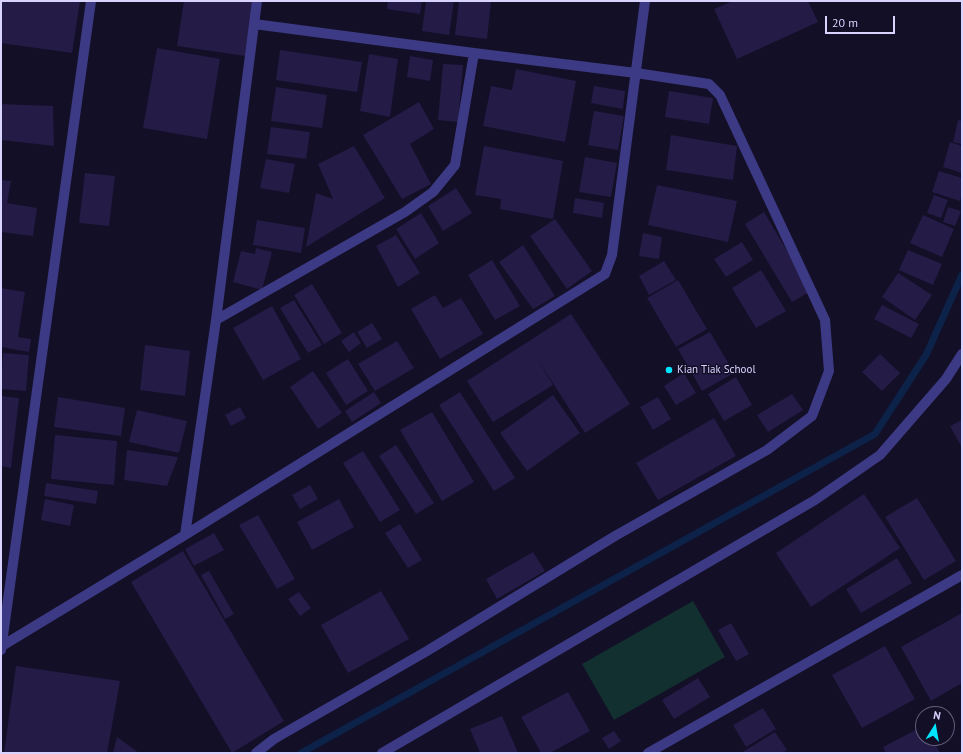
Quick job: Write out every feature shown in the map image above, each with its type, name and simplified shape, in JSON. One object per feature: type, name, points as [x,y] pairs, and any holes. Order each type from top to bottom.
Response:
[{"type":"street","points":[[2,649],[91,1]]},
{"type":"street","points":[[185,536],[216,320],[257,1]]},
{"type":"street","points":[[2,649],[605,274],[612,255],[645,1]]},
{"type":"street","points":[[254,24],[474,53],[636,72],[709,84],[720,95],[825,320],[829,371],[812,416],[767,450],[615,536],[427,651],[274,739],[256,753]]},
{"type":"street","points":[[216,320],[405,212],[433,192],[455,165],[474,53]]},
{"type":"street","points":[[382,753],[815,500],[880,455],[946,379],[962,354]]},
{"type":"street","points":[[648,753],[962,575]]},
{"type":"green space","points":[[693,601],[725,657],[614,720],[582,664]]},
{"type":"building","points":[[1,1],[80,1],[72,53],[1,43]]},
{"type":"building","points":[[184,1],[255,1],[245,56],[177,46]]},
{"type":"building","points":[[388,1],[422,1],[420,14],[387,9]]},
{"type":"building","points":[[426,1],[454,1],[449,35],[422,31]]},
{"type":"building","points":[[459,1],[491,1],[487,39],[455,35]]},
{"type":"building","points":[[733,1],[808,1],[818,22],[737,59],[714,9]]},
{"type":"building","points":[[157,48],[220,59],[207,139],[143,128]]},
{"type":"building","points":[[280,50],[362,62],[357,92],[276,80]]},
{"type":"building","points":[[369,54],[398,59],[390,117],[360,111]]},
{"type":"building","points":[[410,56],[433,60],[430,81],[407,77]]},
{"type":"building","points":[[443,64],[463,65],[458,122],[438,120]]},
{"type":"building","points":[[516,69],[576,81],[565,142],[483,126],[491,86],[512,90]]},
{"type":"building","points":[[594,86],[625,91],[623,109],[591,103]]},
{"type":"building","points":[[276,87],[327,95],[322,128],[271,121]]},
{"type":"building","points":[[669,91],[713,98],[709,124],[665,117]]},
{"type":"building","points":[[419,102],[434,129],[410,144],[431,184],[402,199],[363,135]]},
{"type":"building","points":[[1,104],[53,106],[54,146],[1,140]]},
{"type":"building","points":[[594,111],[624,116],[618,150],[588,145]]},
{"type":"building","points":[[958,120],[962,121],[962,144],[953,142]]},
{"type":"building","points":[[271,127],[310,132],[306,159],[267,154]]},
{"type":"building","points":[[671,135],[737,146],[733,180],[666,170]]},
{"type":"building","points":[[950,142],[962,146],[962,173],[943,167]]},
{"type":"building","points":[[354,146],[385,198],[306,247],[316,193],[333,199],[318,164]]},
{"type":"building","points":[[484,146],[563,161],[553,219],[500,209],[501,199],[475,195]]},
{"type":"building","points":[[585,157],[617,163],[611,197],[579,192]]},
{"type":"building","points":[[266,159],[295,164],[289,193],[260,188]]},
{"type":"building","points":[[939,171],[962,178],[962,194],[960,201],[932,192]]},
{"type":"building","points":[[85,173],[115,176],[109,226],[79,223]]},
{"type":"building","points":[[1,180],[11,181],[7,203],[37,208],[33,236],[1,232]]},
{"type":"building","points":[[657,185],[737,201],[728,242],[648,225]]},
{"type":"building","points":[[456,188],[472,213],[443,231],[428,206]]},
{"type":"building","points":[[934,195],[948,200],[941,218],[927,213]]},
{"type":"building","points":[[575,198],[604,203],[602,218],[573,213]]},
{"type":"building","points":[[948,207],[961,211],[955,226],[943,222]]},
{"type":"building","points":[[764,212],[811,291],[792,302],[745,224]]},
{"type":"building","points":[[421,213],[439,243],[415,259],[396,229]]},
{"type":"building","points":[[923,215],[954,229],[942,257],[910,243]]},
{"type":"building","points":[[555,219],[592,271],[567,289],[530,236]]},
{"type":"building","points":[[257,220],[305,228],[301,253],[253,245]]},
{"type":"building","points":[[643,233],[662,237],[659,259],[639,256]]},
{"type":"building","points":[[396,235],[420,273],[398,287],[376,246]]},
{"type":"building","points":[[742,242],[753,260],[726,277],[714,259]]},
{"type":"building","points":[[523,245],[555,296],[533,309],[499,262]]},
{"type":"building","points":[[256,248],[272,252],[262,290],[233,282],[241,251],[255,254]]},
{"type":"building","points":[[908,250],[942,264],[933,285],[899,270]]},
{"type":"building","points":[[492,260],[520,306],[495,320],[468,275]]},
{"type":"building","points":[[664,261],[676,280],[649,295],[639,276]]},
{"type":"building","points":[[761,270],[786,311],[756,328],[732,288]]},
{"type":"building","points":[[898,273],[932,295],[915,320],[882,297]]},
{"type":"building","points":[[678,280],[707,329],[676,347],[647,298]]},
{"type":"building","points":[[312,284],[342,333],[324,344],[294,295]]},
{"type":"building","points":[[1,288],[25,292],[18,337],[31,339],[29,352],[1,347]]},
{"type":"building","points":[[435,295],[443,308],[461,298],[483,334],[440,359],[411,309]]},
{"type":"building","points":[[294,300],[322,345],[308,353],[280,308]]},
{"type":"building","points":[[882,305],[919,324],[911,338],[874,319]]},
{"type":"building","points":[[272,306],[301,359],[263,380],[233,328]]},
{"type":"building","points":[[571,314],[630,404],[585,433],[538,360],[553,385],[493,422],[467,381]]},
{"type":"building","points":[[372,323],[382,339],[367,348],[357,332]]},
{"type":"building","points":[[354,332],[361,343],[349,352],[341,341]]},
{"type":"building","points":[[710,332],[734,373],[702,391],[678,349]]},
{"type":"building","points":[[397,341],[414,368],[375,391],[358,364]]},
{"type":"building","points":[[145,345],[190,351],[185,396],[140,390]]},
{"type":"building","points":[[3,353],[29,355],[26,391],[1,389]]},
{"type":"building","points":[[880,354],[900,373],[882,391],[862,372]]},
{"type":"building","points":[[348,359],[368,391],[346,405],[326,373]]},
{"type":"building","points":[[313,371],[342,413],[318,429],[290,387]]},
{"type":"building","points":[[684,373],[696,393],[676,405],[664,386]]},
{"type":"building","points":[[736,377],[752,405],[724,421],[708,394]]},
{"type":"building","points":[[374,392],[381,403],[352,422],[345,411]]},
{"type":"building","points":[[460,392],[515,478],[494,491],[439,405]]},
{"type":"building","points":[[792,394],[803,410],[768,432],[757,415]]},
{"type":"building","points":[[553,395],[580,433],[527,471],[500,433]]},
{"type":"building","points":[[1,396],[19,398],[11,468],[1,466]]},
{"type":"building","points":[[58,397],[125,408],[121,436],[54,427]]},
{"type":"building","points":[[658,397],[671,419],[653,430],[640,407]]},
{"type":"building","points":[[240,407],[246,418],[231,426],[225,415]]},
{"type":"building","points":[[137,410],[187,421],[179,453],[129,442]]},
{"type":"building","points":[[432,412],[474,482],[442,501],[400,430]]},
{"type":"building","points":[[714,418],[736,456],[658,500],[636,463]]},
{"type":"building","points":[[962,420],[962,448],[950,426]]},
{"type":"building","points":[[55,435],[117,441],[114,485],[51,479]]},
{"type":"building","points":[[396,445],[434,503],[416,514],[379,456]]},
{"type":"building","points":[[127,450],[178,457],[167,486],[124,480]]},
{"type":"building","points":[[363,451],[400,510],[380,522],[343,463]]},
{"type":"building","points":[[46,483],[98,491],[96,504],[44,496]]},
{"type":"building","points":[[310,485],[318,499],[300,509],[292,495]]},
{"type":"building","points":[[864,494],[900,548],[811,607],[776,553]]},
{"type":"building","points":[[917,498],[956,561],[924,580],[885,517]]},
{"type":"building","points":[[45,499],[74,505],[70,526],[41,520]]},
{"type":"building","points":[[339,499],[354,527],[312,550],[297,522]]},
{"type":"building","points":[[258,515],[295,579],[277,589],[239,525]]},
{"type":"building","points":[[400,524],[422,560],[408,568],[385,533]]},
{"type":"building","points":[[214,533],[224,550],[194,566],[185,549]]},
{"type":"building","points":[[183,551],[284,721],[232,753],[131,582]]},
{"type":"building","points":[[533,552],[545,571],[497,599],[486,579]]},
{"type":"building","points":[[897,558],[912,583],[861,613],[846,589]]},
{"type":"building","points":[[209,571],[234,614],[225,619],[201,575]]},
{"type":"building","points":[[381,591],[409,639],[348,673],[321,625]]},
{"type":"building","points":[[299,592],[311,608],[300,616],[288,599]]},
{"type":"building","points":[[962,613],[962,683],[931,701],[901,647]]},
{"type":"building","points":[[731,623],[749,654],[736,661],[718,630]]},
{"type":"building","points":[[885,646],[915,699],[862,728],[832,675]]},
{"type":"building","points":[[16,666],[120,681],[107,753],[4,753]]},
{"type":"building","points":[[698,678],[710,697],[674,719],[662,700]]},
{"type":"building","points":[[568,692],[590,731],[550,753],[541,753],[521,717]]},
{"type":"building","points":[[763,708],[776,729],[746,747],[733,725]]},
{"type":"building","points":[[502,716],[518,753],[480,753],[470,729]]},
{"type":"building","points":[[915,730],[915,746],[936,746],[940,753],[886,753],[883,747]]},
{"type":"building","points":[[614,731],[621,741],[609,749],[602,738]]},
{"type":"building","points":[[775,732],[787,750],[782,753],[741,753]]},
{"type":"building","points":[[117,737],[139,753],[113,753]]},
{"type":"waterway","points":[[301,753],[875,434],[926,355],[962,275]]},
{"type":"place","name":"Kian Tiak School","points":[[669,370]]}]
